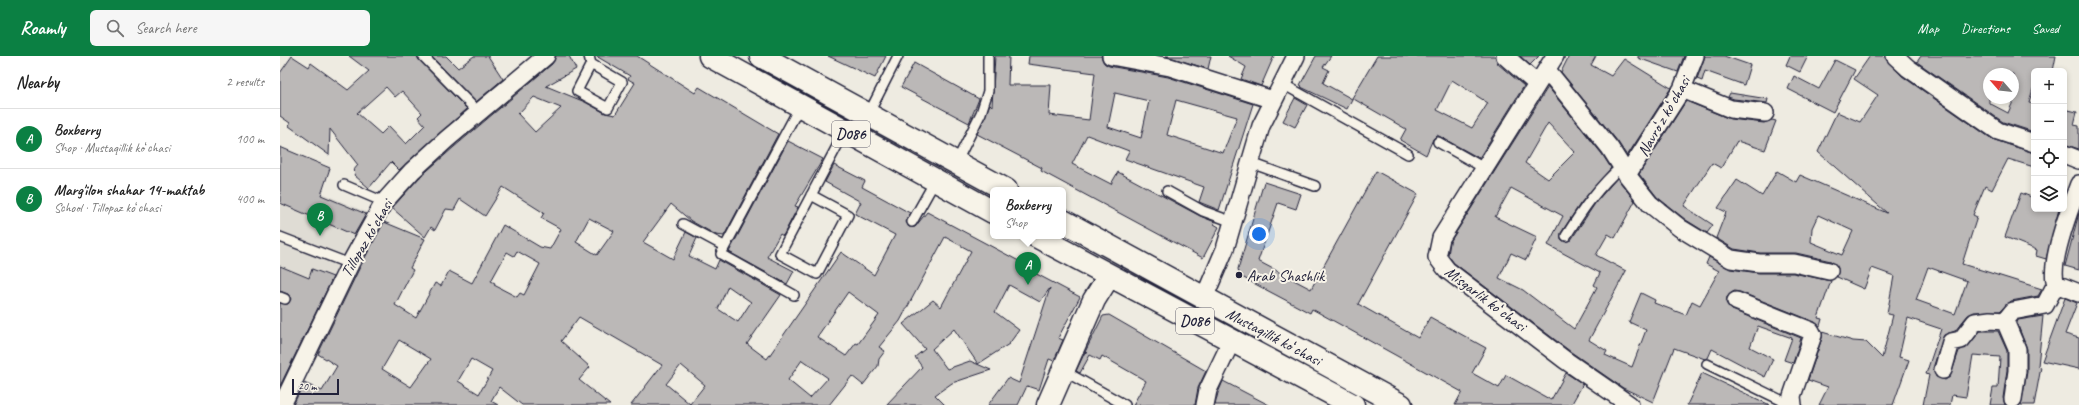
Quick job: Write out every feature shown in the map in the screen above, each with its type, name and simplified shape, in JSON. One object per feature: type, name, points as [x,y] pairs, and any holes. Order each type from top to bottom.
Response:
[{"type":"main road","name":"D086","points":[[710,56],[990,210]]},
{"type":"main road","name":"D086","points":[[761,56],[1000,187]]},
{"type":"main road","name":"Mustaqillik koʻchasi","points":[[1066,223],[1401,405]]},
{"type":"main road","name":"Mustaqillik koʻchasi","points":[[1041,239],[1353,405]]},
{"type":"main road","points":[[1048,405],[1094,300],[1109,276]]},
{"type":"street","name":"Tillopaz koʻchasi","points":[[282,405],[350,264],[384,202],[412,171],[478,112],[546,56]]},
{"type":"street","points":[[1111,56],[1170,67],[1273,100]]},
{"type":"street","points":[[1204,298],[1225,249],[1261,126],[1281,83],[1296,56]]},
{"type":"street","points":[[1505,56],[1537,84]]},
{"type":"street","name":"Navroʻz koʻchasi","points":[[1624,170],[1682,89],[1695,56]]},
{"type":"street","points":[[1895,56],[1908,68],[1998,131],[2031,142]]},
{"type":"street","name":"Misgarlik koʻchasi","points":[[1551,63],[1441,238],[1437,250],[1439,262],[1460,280],[1516,320],[1565,360],[1630,405]]},
{"type":"street","name":"Navroʻz koʻchasi","points":[[1551,63],[1624,170],[1650,204],[1680,228],[1731,259],[1759,263],[1794,263],[1829,271]]},
{"type":"street","points":[[1682,89],[1731,109],[1765,113]]},
{"type":"street","points":[[2067,155],[2079,160]]},
{"type":"street","points":[[2079,184],[2070,210],[2053,277],[2056,284],[2079,293]]},
{"type":"street","points":[[2005,321],[2013,311],[2045,304],[2056,284]]},
{"type":"street","points":[[1736,301],[1811,330],[1813,335],[1792,396],[1792,405]]},
{"type":"street","points":[[1943,370],[1951,342],[1961,340],[1975,322],[1990,320],[2005,321]]},
{"type":"street","points":[[2005,321],[2017,350],[2017,371],[2013,399]]},
{"type":"street","points":[[1205,405],[1208,390],[1232,340]]},
{"type":"lane","points":[[423,56],[478,112]]},
{"type":"lane","points":[[868,115],[898,56]]},
{"type":"lane","points":[[956,163],[979,118],[988,91],[988,56]]},
{"type":"lane","points":[[590,60],[622,82],[608,108],[577,91],[590,60]]},
{"type":"lane","points":[[1281,83],[1408,154]]},
{"type":"lane","points":[[794,295],[722,256],[721,251],[800,106]]},
{"type":"lane","points":[[811,195],[848,215],[817,274],[780,254],[811,195],[845,131]]},
{"type":"lane","points":[[1438,142],[1484,168]]},
{"type":"lane","points":[[1251,163],[1315,186]]},
{"type":"lane","points":[[1566,236],[1588,200],[1624,170]]},
{"type":"lane","points":[[912,222],[935,180]]},
{"type":"lane","points":[[344,185],[384,202]]},
{"type":"lane","points":[[1167,191],[1203,210],[1233,222]]},
{"type":"lane","points":[[683,224],[724,246]]},
{"type":"lane","points":[[280,237],[350,264]]},
{"type":"lane","points":[[1707,364],[1792,405]]},
{"type":"lane","points":[[1064,371],[1125,405]]},
{"type":"shaded area","points":[[280,175],[371,214],[313,336],[289,325],[280,339]]},
{"type":"building","points":[[292,56],[309,67],[311,63],[348,90],[369,71],[349,56],[417,56],[419,60],[467,109],[399,170],[391,162],[369,188],[354,175],[355,173],[353,171],[358,165],[330,129],[329,155],[289,126],[290,123],[280,116],[280,73]],"holes":[[[386,87],[395,97],[402,91],[422,113],[418,117],[425,125],[406,144],[389,126],[381,134],[357,113]]]},
{"type":"building","points":[[431,56],[446,56],[458,68],[474,56],[488,56],[503,79],[476,102]]},
{"type":"building","points":[[556,56],[569,56],[576,69],[546,86],[585,102],[605,113],[615,115],[635,83],[628,79],[630,76],[596,56],[637,56],[695,93],[699,87],[778,134],[724,236],[716,235],[691,221],[671,204],[643,242],[673,259],[686,232],[697,238],[689,256],[715,269],[719,260],[781,295],[747,344],[767,359],[841,252],[874,275],[895,235],[855,214],[861,202],[825,182],[834,165],[865,181],[862,187],[910,213],[906,222],[909,227],[915,227],[927,212],[1030,267],[1029,270],[1080,297],[1058,338],[1063,340],[1054,361],[1049,359],[1039,390],[1027,386],[1018,405],[988,405],[1008,378],[1019,383],[1050,288],[1040,302],[1009,285],[995,312],[1019,330],[1009,344],[978,364],[954,329],[932,349],[947,369],[970,361],[991,370],[952,383],[935,395],[945,405],[886,405],[922,367],[915,357],[925,349],[903,324],[933,300],[941,307],[971,251],[945,237],[900,321],[879,347],[885,351],[879,359],[878,366],[863,385],[852,376],[829,405],[631,405],[662,365],[579,317],[561,341],[590,367],[579,380],[610,405],[522,405],[499,387],[491,401],[498,405],[293,405],[304,383],[322,391],[337,366],[318,354],[359,269],[384,222],[425,239],[410,268],[413,270],[395,305],[416,318],[435,283],[441,286],[449,271],[472,283],[503,225],[540,247],[550,249],[561,229],[541,218],[544,213],[503,187],[485,216],[460,199],[454,210],[446,209],[435,230],[431,227],[425,237],[392,208],[419,178],[552,64]],"holes":[[[534,97],[561,108],[535,132],[518,114]],[[589,218],[614,231],[597,255],[576,242]],[[517,251],[540,264],[524,295],[520,293],[517,297],[494,285],[495,283],[491,281],[507,252],[514,256]],[[728,286],[751,302],[738,322],[718,309]],[[848,292],[879,315],[858,344],[856,343],[846,356],[817,337]],[[399,340],[431,359],[411,387],[382,369]],[[471,359],[492,371],[479,394],[458,381]],[[802,360],[828,378],[810,398],[788,380]],[[681,365],[705,385],[690,404],[666,384]]]},
{"type":"building","points":[[828,56],[886,56],[875,78]]},
{"type":"building","points":[[995,56],[1009,56],[1008,85],[1051,85],[1049,115],[1089,120],[1095,73],[1028,64],[1029,56],[1101,56],[1104,63],[1109,66],[1168,77],[1253,104],[1219,210],[1199,202],[1204,187],[1125,159],[1129,151],[1087,135],[1072,164],[1111,184],[1118,172],[1200,216],[1215,222],[1214,224],[1219,227],[1203,258],[1041,171],[1042,168],[977,134],[990,104],[992,106]],"holes":[[[1115,93],[1149,101],[1141,138],[1108,127]],[[1176,100],[1237,117],[1223,153],[1167,135]]]},
{"type":"building","points":[[1166,56],[1211,56],[1208,69]]},
{"type":"building","points":[[1228,56],[1274,56],[1261,86],[1241,79],[1246,67]]},
{"type":"building","points":[[1316,56],[1331,56],[1323,67],[1329,70],[1323,83],[1352,99],[1347,109],[1301,87],[1302,86],[1300,85]]},
{"type":"building","points":[[1377,56],[1495,56],[1498,64],[1524,86],[1479,158],[1437,135],[1433,139],[1426,155],[1400,140],[1406,129],[1352,98]],"holes":[[[1452,80],[1488,103],[1472,128],[1437,110]]]},
{"type":"building","points":[[1520,56],[1539,56],[1530,65]]},
{"type":"building","points":[[1569,56],[1596,56],[1591,65],[1611,76],[1624,59],[1671,88],[1627,156],[1618,142],[1561,72]]},
{"type":"building","points":[[1638,56],[1684,56],[1678,72],[1638,58]]},
{"type":"building","points":[[1705,56],[1724,56],[1750,65],[1744,85],[1705,71],[1702,81],[1697,79]]},
{"type":"building","points":[[1790,56],[1808,56],[1800,72],[1786,65]]},
{"type":"building","points":[[1870,56],[1883,56],[1902,76],[1992,139],[2031,152],[2031,166],[2008,159],[1992,190],[1985,186],[1973,215],[1977,217],[1962,264],[2042,289],[2038,296],[2011,301],[2000,311],[1974,312],[1968,315],[1955,331],[1944,335],[1933,368],[1936,377],[1945,380],[1950,377],[1959,351],[1968,346],[1980,331],[1998,331],[2007,351],[2007,370],[2003,398],[2005,405],[1990,405],[1993,388],[1998,388],[2000,357],[1973,355],[1966,397],[1952,395],[1950,405],[1923,405],[1929,375],[1926,374],[1941,329],[1908,318],[1899,357],[1909,360],[1893,405],[1819,405],[1828,387],[1808,380],[1822,338],[1822,332],[1853,341],[1866,342],[1882,358],[1893,315],[1887,314],[1894,276],[1872,268],[1864,289],[1837,277],[1838,268],[1831,261],[1796,253],[1760,253],[1734,249],[1716,238],[1726,212],[1718,208],[1737,180],[1762,196],[1777,171],[1796,182],[1800,175],[1887,213],[1818,152],[1837,112],[1860,122],[1878,95],[1854,79]],"holes":[[[1818,215],[1853,231],[1842,255],[1811,242],[1812,228]],[[1928,267],[1967,281],[1955,314],[1916,300]]]},
{"type":"building","points":[[1921,56],[2056,56],[2054,68],[2031,68],[2031,96],[2029,102],[2031,102],[2031,131],[2003,122],[1917,62]]},
{"type":"building","points":[[1835,60],[1855,70],[1833,112],[1788,89],[1794,76],[1819,89]]},
{"type":"building","points":[[914,63],[979,99],[969,123],[901,87]]},
{"type":"building","points":[[1548,87],[1602,154],[1611,168],[1580,204],[1561,233],[1561,239],[1565,242],[1571,240],[1596,202],[1617,178],[1635,201],[1615,238],[1608,234],[1596,255],[1626,271],[1589,340],[1607,351],[1605,355],[1632,367],[1646,330],[1629,322],[1641,293],[1655,300],[1654,303],[1686,315],[1692,301],[1700,305],[1719,271],[1706,264],[1709,257],[1730,269],[1759,273],[1793,273],[1831,281],[1818,318],[1822,319],[1820,326],[1815,322],[1740,292],[1734,291],[1727,297],[1726,303],[1732,310],[1801,338],[1793,363],[1784,360],[1792,338],[1758,326],[1750,347],[1773,359],[1765,377],[1712,349],[1708,358],[1705,359],[1674,348],[1653,402],[1623,388],[1571,352],[1454,263],[1448,255],[1450,242]],"holes":[[[1548,123],[1575,152],[1548,179],[1525,163]],[[1511,188],[1563,216],[1548,245],[1600,273],[1594,285],[1597,287],[1574,329],[1523,290],[1499,278],[1511,253],[1526,260],[1537,237],[1495,217]]]},
{"type":"building","points":[[1730,93],[1768,99],[1767,103],[1734,99],[1728,97]]},
{"type":"building","points":[[1295,98],[1307,105],[1295,127],[1283,121]]},
{"type":"building","points":[[1686,101],[1730,119],[1764,123],[1772,120],[1776,121],[1765,150],[1737,141],[1721,168],[1712,163],[1684,206],[1713,225],[1707,233],[1686,220],[1657,197],[1639,174]]},
{"type":"building","points":[[2067,110],[2077,112],[2074,125],[2079,126],[2079,149],[2067,145]]},
{"type":"building","points":[[788,141],[823,159],[795,206],[798,207],[783,236],[780,234],[767,257],[794,271],[787,284],[729,252]]},
{"type":"building","points":[[280,147],[330,168],[321,195],[366,214],[354,235],[280,203]]},
{"type":"building","points":[[1376,171],[1418,194],[1358,304],[1418,338],[1430,317],[1486,348],[1472,373],[1499,388],[1506,375],[1551,400],[1566,373],[1583,384],[1571,405],[1455,405],[1462,392],[1312,309],[1310,313],[1240,276],[1238,269],[1264,182],[1301,194],[1296,209],[1278,203],[1258,261],[1311,289]]},
{"type":"building","points":[[2021,193],[2031,197],[2031,212],[2058,212],[2046,259],[2036,256],[2037,250],[2005,237]]},
{"type":"building","points":[[2079,213],[2079,270],[2065,266]]},
{"type":"building","points":[[280,266],[309,278],[312,269],[333,277],[280,386],[280,303],[288,304],[291,299],[288,294],[280,291]]},
{"type":"building","points":[[2065,298],[2077,303],[2065,334],[2079,338],[2079,369],[2042,361]]},
{"type":"building","points":[[1109,315],[1206,371],[1198,388],[1195,405],[1133,405],[1146,381],[1102,356],[1100,360],[1090,355],[1080,373],[1076,371],[1103,316]]},
{"type":"building","points":[[2043,316],[2038,366],[2041,367],[2034,405],[2021,405],[2027,372],[2027,349],[2017,323],[2018,320]]},
{"type":"building","points":[[1702,373],[1770,405],[1687,405]]},
{"type":"building","points":[[1223,381],[1269,405],[1215,405]]},
{"type":"place","name":"Marg'ilon shahar 14-maktab","points":[[320,236]]},
{"type":"place","name":"Arab Shashlik","points":[[1239,275]]},
{"type":"place","name":"Boxberry","points":[[1028,285]]}]
